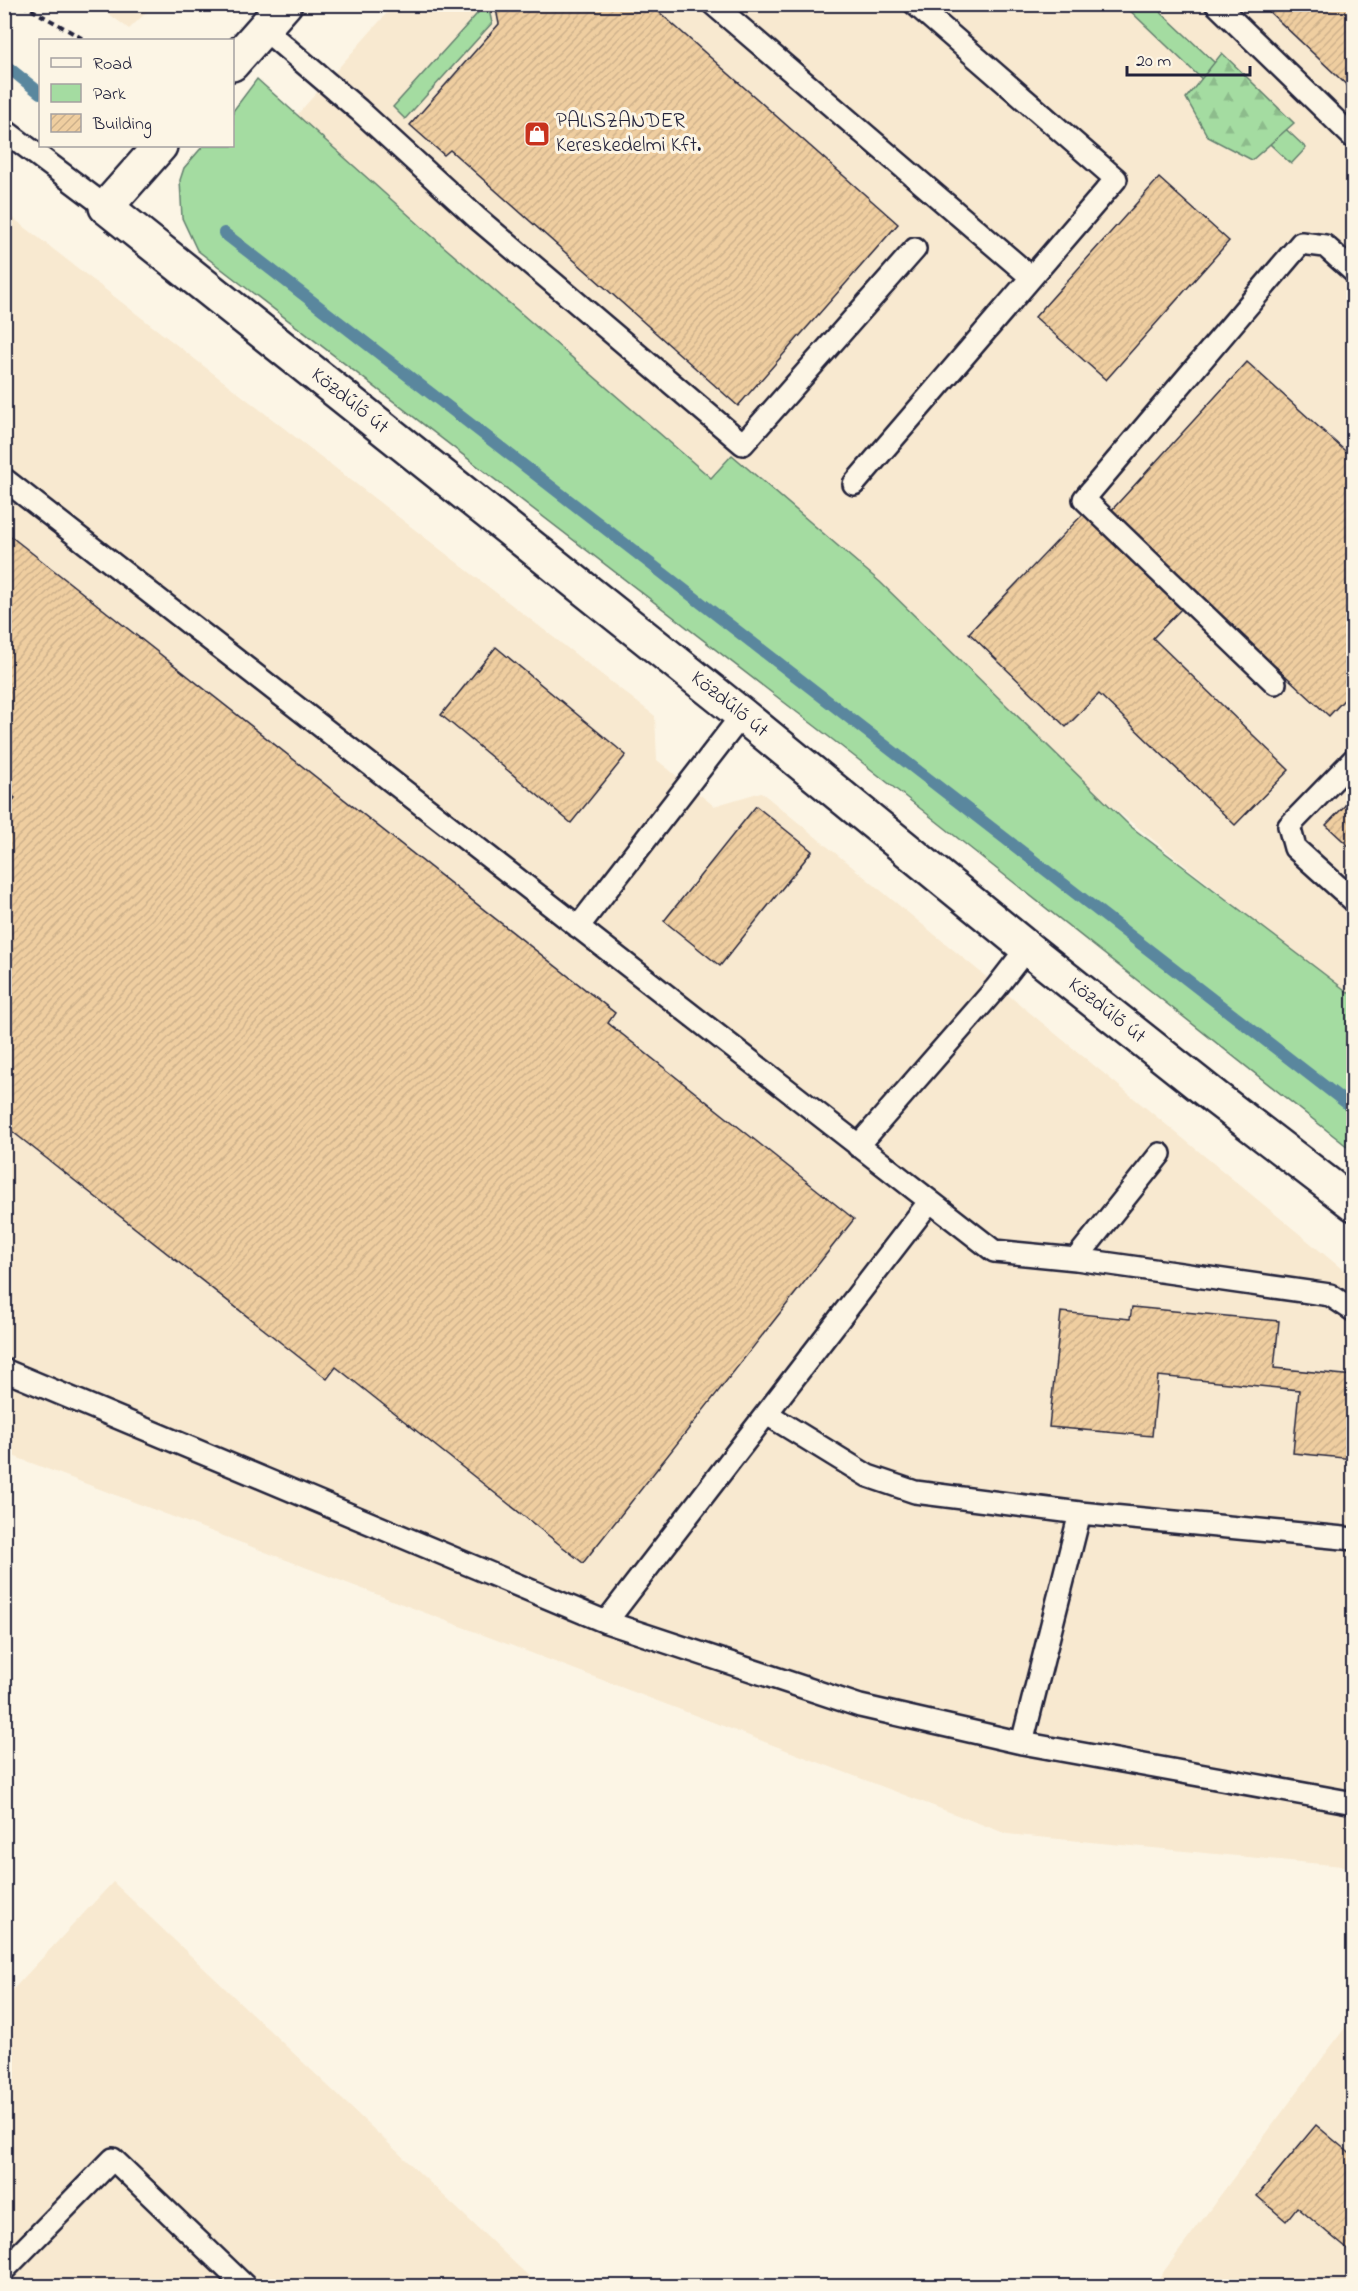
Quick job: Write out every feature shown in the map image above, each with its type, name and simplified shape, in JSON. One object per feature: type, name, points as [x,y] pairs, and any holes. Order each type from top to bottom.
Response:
[{"type":"street","points":[[234,62],[285,4]]},
{"type":"street","points":[[106,207],[159,147]]},
{"type":"street","name":"Közdűlő út","points":[[106,207],[742,715],[1027,948],[1353,1204]]},
{"type":"lane","points":[[713,4],[1031,277]]},
{"type":"lane","points":[[854,484],[1116,179],[915,4]]},
{"type":"lane","points":[[1216,4],[1353,138]]},
{"type":"lane","points":[[264,28],[359,110],[477,218],[743,444],[915,249]]},
{"type":"lane","points":[[4,130],[106,207]]},
{"type":"lane","points":[[1275,683],[1084,499],[1301,243],[1325,246],[1353,272]]},
{"type":"lane","points":[[4,479],[994,1251],[1076,1259],[1330,1294],[1353,1311]]},
{"type":"lane","points":[[578,927],[742,715]]},
{"type":"lane","points":[[1353,759],[1289,826],[1295,848],[1353,901]]},
{"type":"lane","points":[[858,1146],[996,988],[1027,948]]},
{"type":"lane","points":[[1076,1259],[1160,1154]]},
{"type":"lane","points":[[606,1622],[930,1201]]},
{"type":"lane","points":[[4,1370],[606,1622],[860,1706],[1022,1743],[1353,1803]]},
{"type":"lane","points":[[766,1414],[868,1476],[915,1492],[1080,1513],[1353,1539]]},
{"type":"lane","points":[[1022,1743],[1080,1513]]},
{"type":"lane","points":[[4,2270],[113,2159],[245,2286]]},
{"type":"path","points":[[22,4],[83,39]]},
{"type":"shaded area","points":[[97,5],[154,5],[129,29]]},
{"type":"shaded area","points":[[394,5],[1353,5],[1353,999],[895,634],[281,133]]},
{"type":"shaded area","points":[[4,211],[655,716],[657,760],[714,806],[761,792],[1353,1278],[1353,1867],[1007,1834],[5,1453]]},
{"type":"shaded area","points":[[113,1882],[539,2286],[5,2286],[4,1999]]},
{"type":"shaded area","points":[[1353,2017],[1353,2286],[1153,2286]]},
{"type":"green space","points":[[485,5],[488,5],[492,23],[405,119],[393,107]]},
{"type":"green space","points":[[1124,5],[1153,5],[1306,148],[1291,164]]},
{"type":"green space","points":[[1222,53],[1294,123],[1252,160],[1208,137],[1186,98]]},
{"type":"green space","points":[[257,79],[442,245],[711,478],[732,455],[880,582],[1130,826],[1353,996],[1353,1151],[859,760],[197,250],[182,218],[180,180],[184,168],[202,147],[234,147],[234,110]]},
{"type":"building","points":[[495,4],[650,4],[898,224],[738,406],[450,150],[444,155],[410,125],[499,24]]},
{"type":"building","points":[[1261,4],[1354,4],[1354,92]]},
{"type":"building","points":[[1159,178],[1229,241],[1106,380],[1035,317]]},
{"type":"building","points":[[1247,362],[1354,459],[1354,689],[1329,716],[1109,513]]},
{"type":"building","points":[[1083,514],[1181,609],[1153,638],[1289,770],[1235,825],[1099,694],[1066,727],[969,633]]},
{"type":"building","points":[[4,531],[615,1013],[608,1023],[854,1219],[583,1563],[336,1367],[327,1379],[4,1125],[4,811],[15,798],[4,790]]},
{"type":"building","points":[[496,647],[626,755],[571,823],[441,715]]},
{"type":"building","points":[[1354,796],[1354,851],[1326,825]]},
{"type":"building","points":[[756,806],[812,851],[720,966],[664,921]]},
{"type":"building","points":[[1132,1307],[1279,1321],[1274,1368],[1354,1376],[1354,1459],[1293,1453],[1299,1390],[1158,1376],[1152,1436],[1049,1427],[1061,1312],[1130,1319]]},
{"type":"building","points":[[1316,2125],[1354,2157],[1354,2255],[1297,2207],[1286,2221],[1257,2196]]},
{"type":"waterway","points":[[4,64],[39,92]]},
{"type":"waterway","points":[[224,233],[1354,1109]]},
{"type":"place","name":"PALISZANDER Kereskedelmi Kft.","points":[[537,134]]}]
